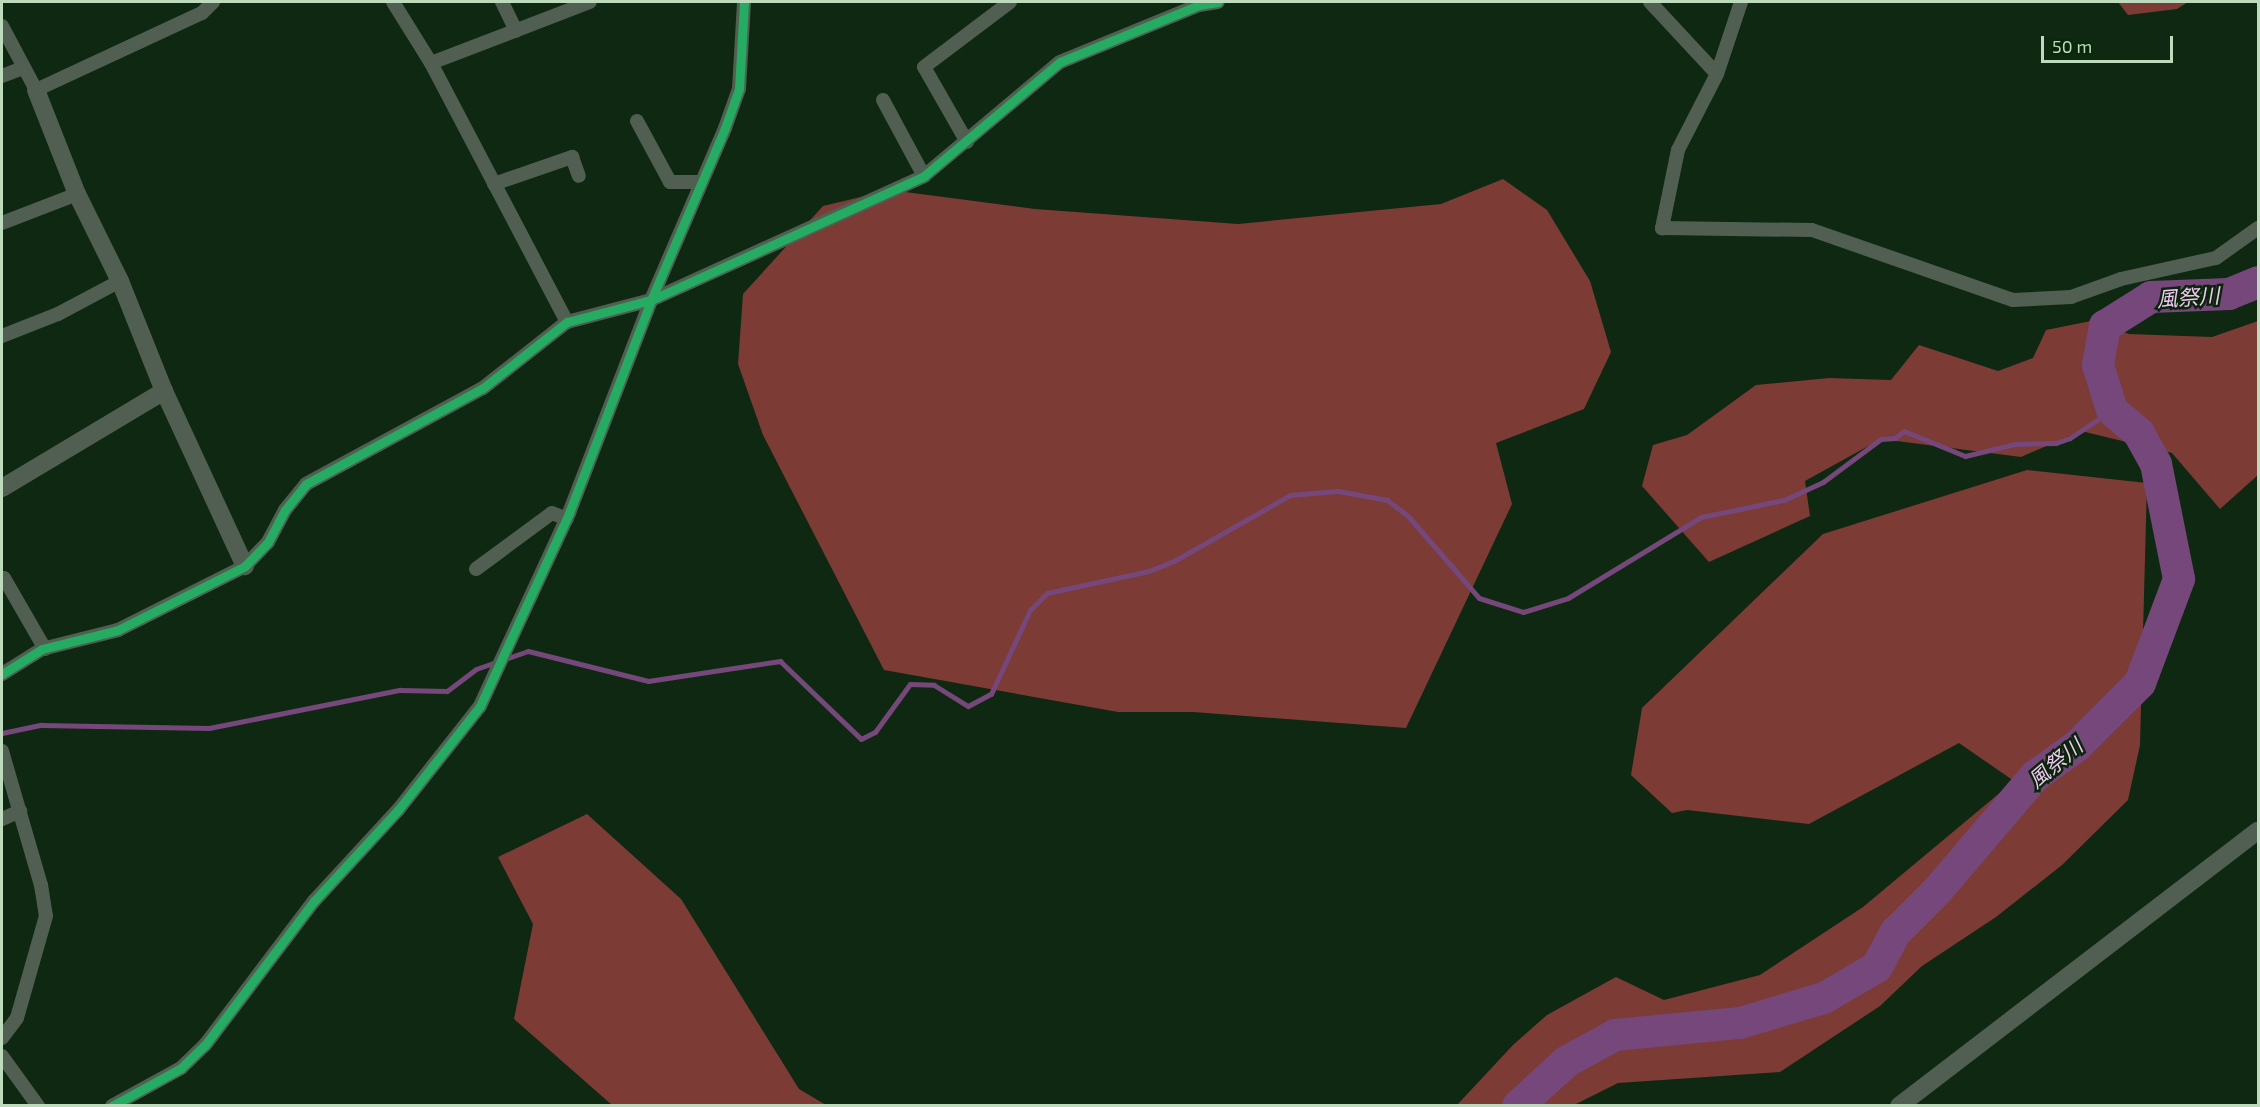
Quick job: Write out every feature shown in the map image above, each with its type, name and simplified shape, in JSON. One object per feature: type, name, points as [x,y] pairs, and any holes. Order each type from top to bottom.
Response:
[{"type":"street","points":[[36,90],[202,13],[213,2]]},
{"type":"street","points":[[393,2],[431,63],[567,322]]},
{"type":"street","points":[[502,2],[516,31]]},
{"type":"street","points":[[431,63],[590,2]]},
{"type":"street","points":[[112,1106],[181,1068],[205,1045],[314,901],[441,759],[480,706],[567,519],[651,300],[739,89],[744,2]]},
{"type":"street","points":[[967,142],[924,67],[1010,2]]},
{"type":"street","points":[[2,674],[45,649],[118,630],[245,566],[268,542],[285,510],[306,484],[483,388],[567,322],[651,300],[924,176],[1060,62],[1198,3],[1218,2]]},
{"type":"street","points":[[1650,2],[1717,74]]},
{"type":"street","points":[[1741,2],[1717,74],[1678,150],[1662,228],[1812,230],[2013,300],[2071,297],[2121,279],[2217,258],[2259,228]]},
{"type":"street","points":[[2,26],[36,90],[77,194],[120,281],[164,391],[245,566]]},
{"type":"street","points":[[2,76],[23,68]]},
{"type":"street","points":[[883,100],[924,176]]},
{"type":"street","points":[[637,121],[670,182],[701,182]]},
{"type":"street","points":[[494,184],[572,157],[579,176]]},
{"type":"street","points":[[2,223],[77,194]]},
{"type":"street","points":[[2,336],[58,314],[120,281]]},
{"type":"street","points":[[2,488],[164,391]]},
{"type":"street","points":[[476,569],[552,513],[567,519]]},
{"type":"street","points":[[2,579],[4,578],[45,649]]},
{"type":"street","points":[[2,751],[20,811],[46,916],[17,1018],[2,1038]]},
{"type":"street","points":[[2,819],[20,811]]},
{"type":"street","points":[[1899,1106],[2259,831]]},
{"type":"street","points":[[2,1056],[38,1106]]},
{"type":"shaded area","points":[[2118,2],[2188,2],[2177,9],[2128,15]]},
{"type":"shaded area","points":[[1503,179],[1547,210],[1590,281],[1611,352],[1584,409],[1496,443],[1512,504],[1406,728],[1193,712],[1118,712],[884,670],[763,435],[738,364],[743,294],[823,206],[890,190],[1035,209],[1238,224],[1441,204]]},
{"type":"shaded area","points":[[2091,321],[2129,334],[2212,337],[2258,321],[2258,475],[2220,509],[2172,453],[2081,431],[2021,457],[1881,439],[1805,481],[1810,516],[1709,562],[1642,486],[1653,445],[1687,435],[1756,385],[1829,378],[1891,380],[1919,345],[1998,371],[2033,358],[2046,330]]},
{"type":"shaded area","points":[[2027,470],[2147,483],[2140,745],[2128,800],[2062,865],[1996,917],[1922,966],[1880,1006],[1780,1072],[1618,1083],[1574,1105],[1457,1105],[1513,1045],[1547,1015],[1616,977],[1664,1000],[1760,975],[1863,907],[2014,781],[1959,743],[1809,824],[1687,810],[1672,813],[1631,775],[1642,708],[1823,534]]},
{"type":"shaded area","points":[[587,814],[681,899],[799,1089],[826,1105],[612,1105],[514,1019],[533,924],[498,857]]},
{"type":"waterway","name":"風祭川","points":[[1518,1106],[1566,1062],[1615,1035],[1740,1023],[1824,998],[1877,967],[1896,932],[1937,891],[2035,776],[2077,746],[2140,683],[2179,579],[2156,464],[2139,433],[2112,410],[2098,365],[2105,326],[2151,297],[2229,294],[2258,282]]},
{"type":"waterway","points":[[2,733],[41,725],[209,728],[400,690],[447,691],[476,669],[528,651],[648,681],[780,661],[861,739],[875,732],[910,684],[934,685],[968,706],[991,694],[1030,610],[1047,593],[1149,571],[1174,561],[1290,495],[1338,491],[1387,500],[1408,516],[1479,598],[1523,612],[1568,598],[1701,517],[1784,500],[1823,482],[1881,439],[1895,438],[1904,431],[1965,456],[2015,444],[2056,443],[2070,438],[2112,410]]},
{"type":"cycle path","points":[[112,1106],[181,1068],[205,1045],[314,901],[398,810],[480,706],[569,513],[651,300],[725,128],[739,89],[744,2]]},
{"type":"cycle path","points":[[2,674],[42,649],[118,630],[245,566],[268,542],[285,510],[306,484],[483,388],[567,322],[651,300],[924,176],[1060,62],[1199,5],[1218,2]]}]
